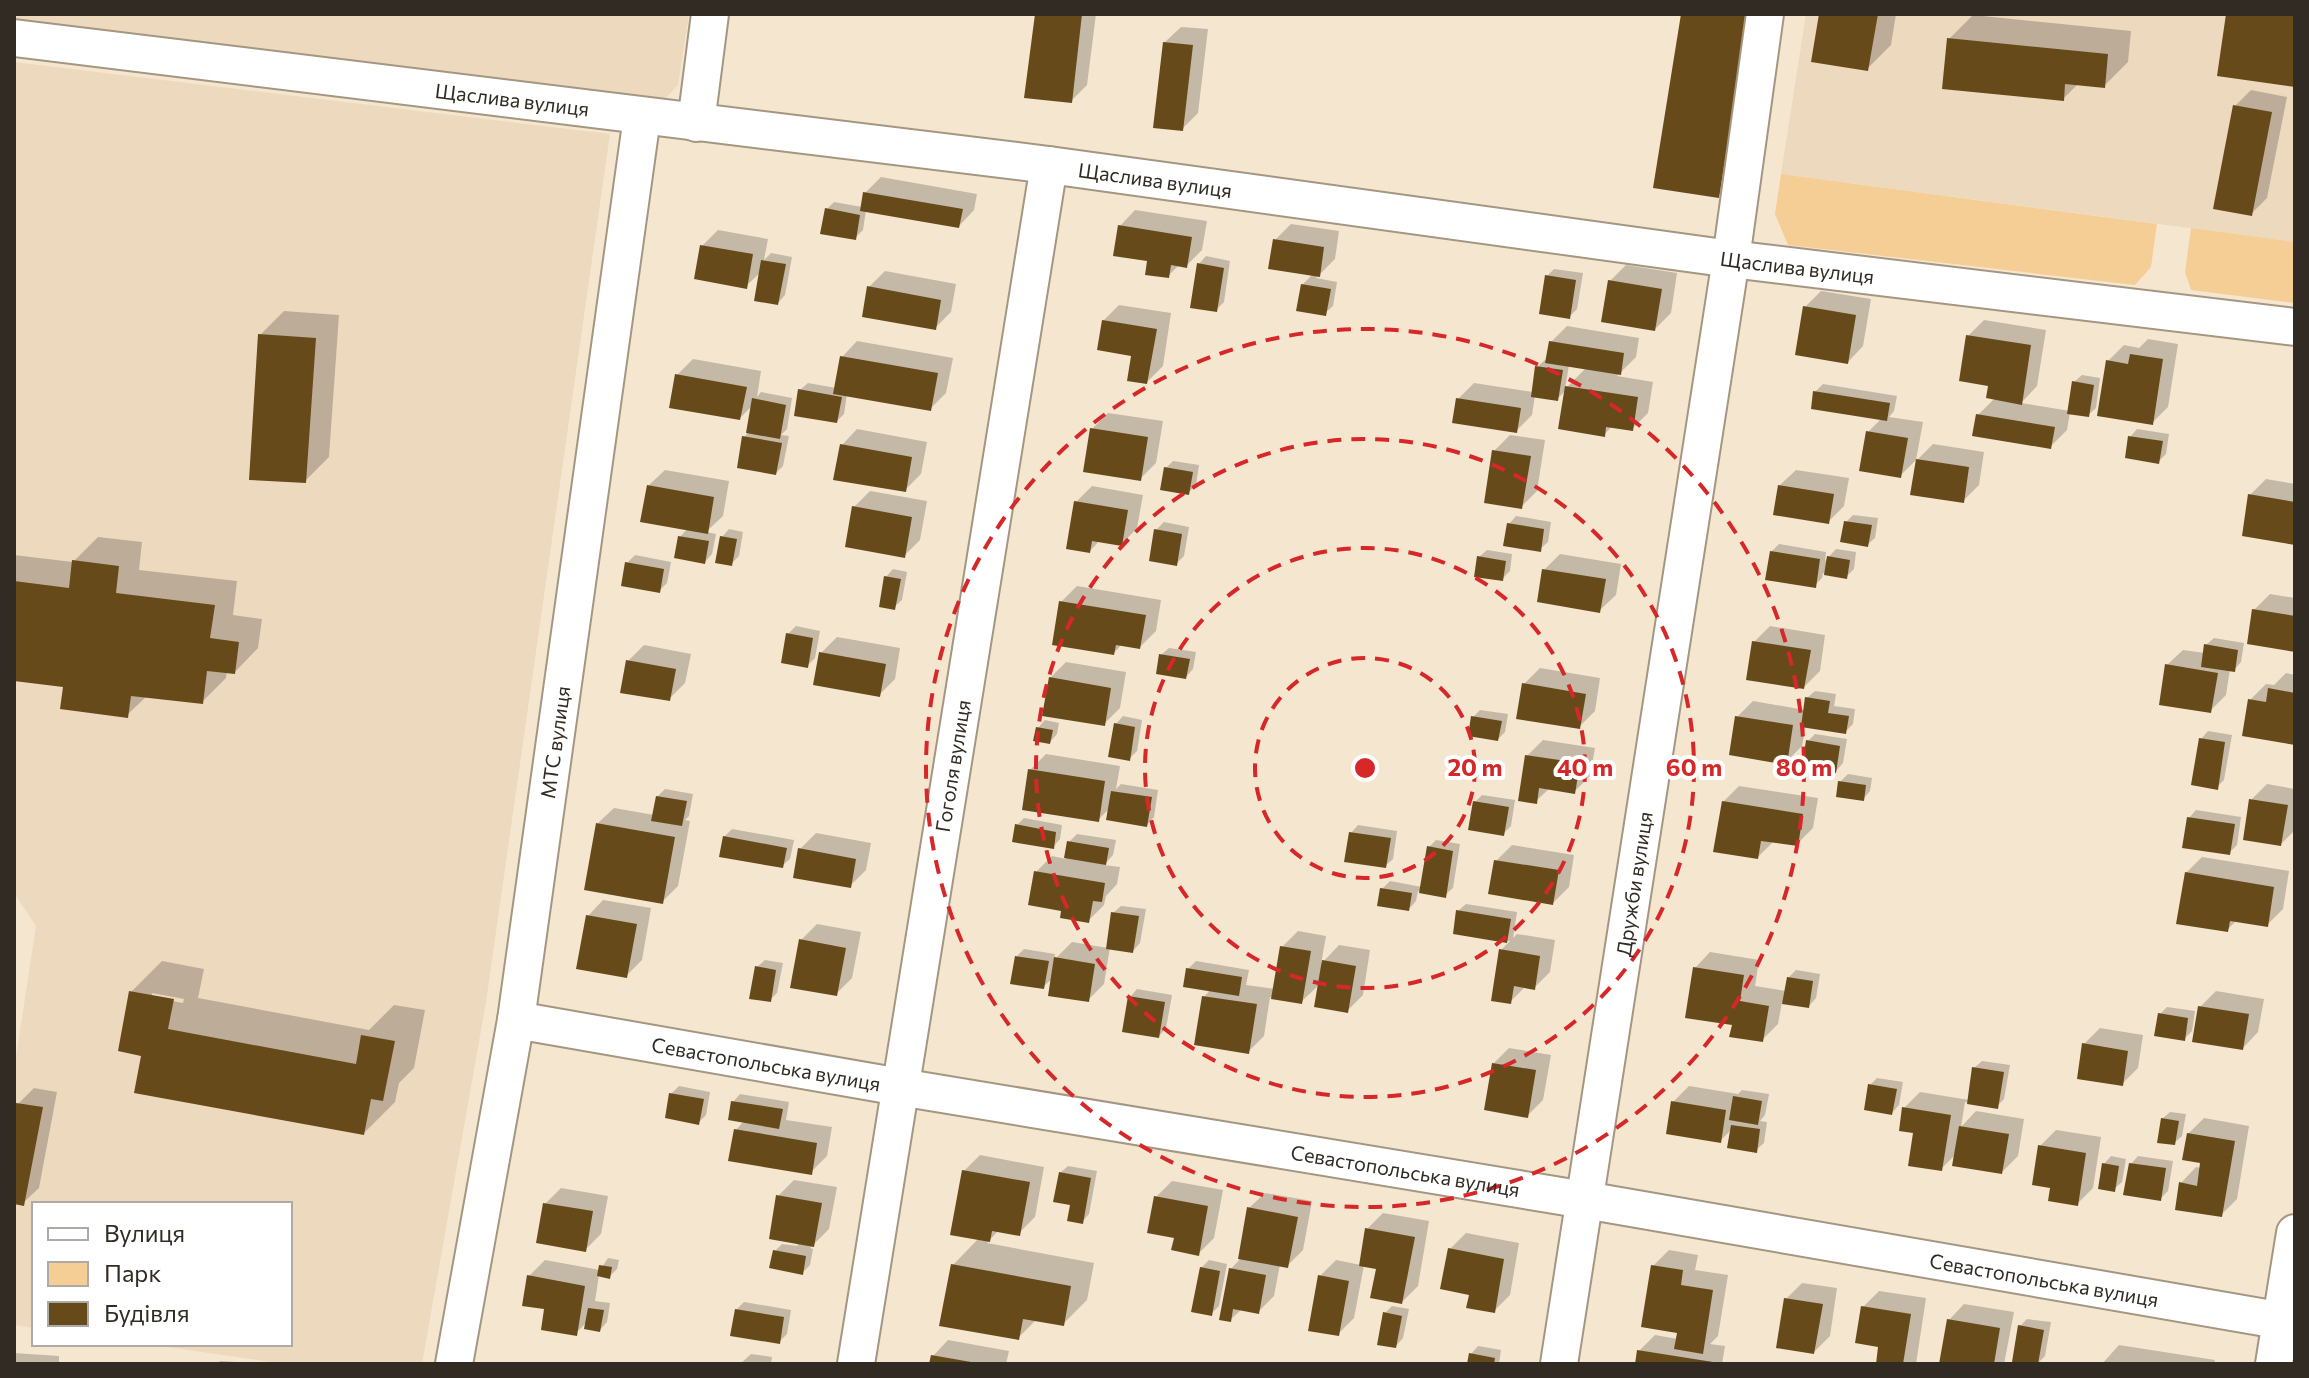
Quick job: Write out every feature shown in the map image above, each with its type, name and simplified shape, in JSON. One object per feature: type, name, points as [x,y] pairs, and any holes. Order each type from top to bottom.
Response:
[{"type":"street","points":[[696,123],[710,14]]},
{"type":"street","name":"Дружби вулиця","points":[[1559,1364],[1731,259],[1765,14]]},
{"type":"street","name":"Щаслива вулиця","points":[[14,38],[1049,165],[1731,259],[2295,327]]},
{"type":"street","name":"МТС вулиця","points":[[454,1364],[516,1020],[642,117]]},
{"type":"street","name":"Гоголя вулиця","points":[[856,1364],[1049,165]]},
{"type":"street","name":"Севастопольська вулиця","points":[[516,1020],[2288,1322]]},
{"type":"street","points":[[2274,1364],[2288,1322],[2295,1233]]},
{"type":"shaded area","points":[[14,14],[689,14],[678,85],[661,103],[14,20]]},
{"type":"shaded area","points":[[1806,14],[2295,14],[2295,242],[1781,174]]},
{"type":"shaded area","points":[[14,62],[610,134],[486,1002],[422,1364],[285,1364],[161,1346],[292,1346],[292,1202],[32,1202],[32,1328],[14,1325],[14,1070],[36,926],[14,893]]},
{"type":"green space","points":[[1781,174],[2157,224],[2151,267],[2135,285],[1788,245],[1775,214]]},
{"type":"green space","points":[[2191,228],[2295,242],[2295,303],[2191,290],[2185,272]]},
{"type":"building","points":[[1035,14],[1082,14],[1072,103],[1024,98]]},
{"type":"building","points":[[1681,14],[1748,14],[1719,198],[1653,188]]},
{"type":"building","points":[[1819,14],[1878,14],[1868,71],[1811,62]]},
{"type":"building","points":[[2226,14],[2295,14],[2295,87],[2217,76]]},
{"type":"building","points":[[1947,38],[2108,54],[2105,88],[2065,84],[2064,101],[1942,89]]},
{"type":"building","points":[[1163,42],[1193,45],[1183,131],[1153,128]]},
{"type":"building","points":[[2233,105],[2272,112],[2252,216],[2213,209]]},
{"type":"building","points":[[863,192],[963,209],[959,228],[860,211]]},
{"type":"building","points":[[825,208],[860,215],[856,240],[820,234]]},
{"type":"building","points":[[1118,225],[1192,237],[1187,268],[1171,265],[1169,278],[1145,275],[1147,261],[1113,256]]},
{"type":"building","points":[[1273,239],[1324,247],[1320,277],[1268,269]]},
{"type":"building","points":[[700,245],[753,254],[747,289],[694,279]]},
{"type":"building","points":[[761,260],[786,264],[778,305],[754,301]]},
{"type":"building","points":[[1197,263],[1224,268],[1217,312],[1190,308]]},
{"type":"building","points":[[1545,275],[1576,280],[1570,319],[1539,314]]},
{"type":"building","points":[[1608,280],[1662,289],[1655,331],[1601,322]]},
{"type":"building","points":[[1301,284],[1331,289],[1326,316],[1296,311]]},
{"type":"building","points":[[867,286],[941,300],[936,330],[862,317]]},
{"type":"building","points":[[1803,306],[1856,315],[1848,364],[1795,355]]},
{"type":"building","points":[[1102,320],[1157,329],[1147,384],[1127,381],[1131,356],[1097,350]]},
{"type":"building","points":[[258,334],[316,338],[306,483],[249,480]]},
{"type":"building","points":[[1966,335],[2031,345],[2022,405],[1986,398],[1988,386],[1959,381]]},
{"type":"building","points":[[1549,341],[1624,353],[1621,375],[1545,363]]},
{"type":"building","points":[[2130,354],[2163,359],[2153,425],[2097,416],[2106,360],[2128,364]]},
{"type":"building","points":[[840,356],[938,373],[931,411],[833,394]]},
{"type":"building","points":[[1535,366],[1563,370],[1558,401],[1531,397]]},
{"type":"building","points":[[675,374],[747,387],[740,420],[669,408]]},
{"type":"building","points":[[2072,381],[2094,385],[2089,417],[2067,414]]},
{"type":"building","points":[[1565,386],[1638,397],[1633,431],[1606,427],[1605,437],[1558,429]]},
{"type":"building","points":[[798,389],[842,397],[837,423],[794,416]]},
{"type":"building","points":[[1813,391],[1890,403],[1887,421],[1811,409]]},
{"type":"building","points":[[752,398],[786,405],[780,439],[746,433]]},
{"type":"building","points":[[1456,398],[1521,408],[1517,433],[1452,423]]},
{"type":"building","points":[[1976,414],[2055,427],[2051,449],[1972,436]]},
{"type":"building","points":[[1090,428],[1148,437],[1141,481],[1083,472]]},
{"type":"building","points":[[1866,431],[1908,438],[1901,478],[1859,471]]},
{"type":"building","points":[[742,436],[782,443],[776,475],[737,468]]},
{"type":"building","points":[[2128,436],[2163,441],[2159,464],[2125,458]]},
{"type":"building","points":[[840,444],[912,457],[906,492],[833,480]]},
{"type":"building","points":[[1492,450],[1531,456],[1522,509],[1484,503]]},
{"type":"building","points":[[1916,459],[1969,467],[1964,503],[1910,495]]},
{"type":"building","points":[[1164,467],[1193,472],[1189,495],[1160,490]]},
{"type":"building","points":[[647,485],[714,497],[708,534],[640,522]]},
{"type":"building","points":[[1778,485],[1834,494],[1829,524],[1773,515]]},
{"type":"building","points":[[2248,494],[2295,502],[2295,545],[2242,536]]},
{"type":"building","points":[[1074,501],[1128,510],[1122,546],[1092,541],[1090,553],[1066,549]]},
{"type":"building","points":[[852,506],[912,517],[905,558],[845,547]]},
{"type":"building","points":[[1844,521],[1872,525],[1868,547],[1840,542]]},
{"type":"building","points":[[1507,523],[1544,529],[1541,552],[1503,546]]},
{"type":"building","points":[[1154,529],[1182,534],[1177,566],[1149,561]]},
{"type":"building","points":[[678,536],[709,541],[705,564],[674,558]]},
{"type":"building","points":[[720,536],[737,539],[732,566],[715,563]]},
{"type":"building","points":[[1770,551],[1820,559],[1816,588],[1765,580]]},
{"type":"building","points":[[1477,556],[1506,561],[1503,581],[1474,577]]},
{"type":"building","points":[[1827,556],[1850,560],[1847,579],[1824,575]]},
{"type":"building","points":[[72,560],[119,566],[116,593],[215,605],[210,638],[239,642],[235,674],[207,671],[203,704],[131,696],[128,718],[60,709],[63,687],[14,681],[14,581],[69,588]]},
{"type":"building","points":[[625,562],[664,569],[660,593],[621,586]]},
{"type":"building","points":[[1542,569],[1606,579],[1600,613],[1537,602]]},
{"type":"building","points":[[884,576],[901,579],[895,610],[879,607]]},
{"type":"building","points":[[1059,601],[1146,615],[1140,649],[1116,645],[1114,655],[1052,645]]},
{"type":"building","points":[[2252,609],[2295,616],[2295,652],[2247,644]]},
{"type":"building","points":[[786,633],[813,638],[808,668],[781,663]]},
{"type":"building","points":[[1752,641],[1811,650],[1804,689],[1746,680]]},
{"type":"building","points":[[2204,644],[2238,650],[2235,672],[2201,667]]},
{"type":"building","points":[[819,652],[886,664],[880,697],[813,685]]},
{"type":"building","points":[[1159,654],[1190,659],[1186,679],[1156,674]]},
{"type":"building","points":[[626,660],[676,669],[670,701],[620,693]]},
{"type":"building","points":[[2165,664],[2218,673],[2211,713],[2159,705]]},
{"type":"building","points":[[1049,677],[1111,688],[1105,726],[1042,716]]},
{"type":"building","points":[[1522,683],[1586,694],[1580,729],[1516,719]]},
{"type":"building","points":[[2268,688],[2295,693],[2295,745],[2242,736],[2248,699],[2266,702]]},
{"type":"building","points":[[1805,697],[1830,701],[1828,713],[1849,716],[1846,734],[1801,727]]},
{"type":"building","points":[[1471,716],[1502,721],[1498,741],[1468,736]]},
{"type":"building","points":[[1735,716],[1793,725],[1787,765],[1729,755]]},
{"type":"building","points":[[1114,723],[1135,727],[1130,761],[1108,757]]},
{"type":"building","points":[[1036,727],[1053,730],[1050,744],[1033,741]]},
{"type":"building","points":[[2199,738],[2225,742],[2218,790],[2191,785]]},
{"type":"building","points":[[1806,740],[1840,746],[1836,773],[1802,768]]},
{"type":"building","points":[[1525,755],[1580,763],[1575,794],[1539,788],[1537,804],[1518,801]]},
{"type":"building","points":[[1028,769],[1105,781],[1099,822],[1022,810]]},
{"type":"building","points":[[1838,781],[1866,785],[1864,801],[1836,797]]},
{"type":"building","points":[[1111,791],[1152,797],[1147,827],[1106,820]]},
{"type":"building","points":[[656,796],[687,801],[682,826],[651,821]]},
{"type":"building","points":[[2249,799],[2288,805],[2281,846],[2243,840]]},
{"type":"building","points":[[1473,801],[1509,807],[1504,836],[1468,830]]},
{"type":"building","points":[[1722,801],[1803,814],[1798,846],[1761,841],[1758,859],[1713,852]]},
{"type":"building","points":[[2187,817],[2235,824],[2230,855],[2182,848]]},
{"type":"building","points":[[596,823],[675,837],[663,904],[584,890]]},
{"type":"building","points":[[1015,824],[1056,832],[1054,849],[1012,842]]},
{"type":"building","points":[[1349,832],[1391,838],[1386,868],[1344,862]]},
{"type":"building","points":[[723,836],[787,848],[783,868],[719,857]]},
{"type":"building","points":[[1067,841],[1109,848],[1106,865],[1064,858]]},
{"type":"building","points":[[1427,846],[1453,851],[1446,898],[1419,893]]},
{"type":"building","points":[[798,848],[856,859],[851,888],[793,878]]},
{"type":"building","points":[[1494,860],[1559,870],[1553,905],[1488,894]]},
{"type":"building","points":[[1034,871],[1105,883],[1102,902],[1093,901],[1089,923],[1060,918],[1061,911],[1028,905]]},
{"type":"building","points":[[2185,872],[2274,887],[2268,927],[2230,921],[2228,932],[2176,924]]},
{"type":"building","points":[[1380,888],[1412,893],[1409,911],[1377,906]]},
{"type":"building","points":[[1456,910],[1511,919],[1507,943],[1453,934]]},
{"type":"building","points":[[1111,912],[1139,916],[1133,953],[1106,949]]},
{"type":"building","points":[[586,915],[637,924],[627,978],[576,969]]},
{"type":"building","points":[[799,939],[846,948],[837,996],[790,988]]},
{"type":"building","points":[[1280,946],[1311,951],[1302,1004],[1271,999]]},
{"type":"building","points":[[1499,949],[1540,956],[1535,990],[1514,986],[1511,1004],[1491,1001]]},
{"type":"building","points":[[1015,956],[1049,961],[1044,989],[1010,984]]},
{"type":"building","points":[[1054,957],[1095,964],[1089,1002],[1048,996]]},
{"type":"building","points":[[1322,960],[1356,966],[1348,1013],[1314,1007]]},
{"type":"building","points":[[755,966],[776,970],[771,1002],[749,999]]},
{"type":"building","points":[[1693,967],[1744,975],[1740,1001],[1769,1006],[1763,1042],[1729,1037],[1732,1025],[1685,1018]]},
{"type":"building","points":[[1186,968],[1242,977],[1239,996],[1183,987]]},
{"type":"building","points":[[1787,977],[1813,981],[1809,1008],[1782,1004]]},
{"type":"building","points":[[129,991],[174,999],[168,1029],[356,1064],[361,1035],[395,1041],[383,1101],[371,1099],[364,1135],[134,1093],[141,1056],[118,1051]]},
{"type":"building","points":[[1128,996],[1165,1002],[1159,1038],[1122,1032]]},
{"type":"building","points":[[1202,996],[1257,1004],[1249,1054],[1194,1045]]},
{"type":"building","points":[[2198,1006],[2249,1014],[2243,1050],[2192,1042]]},
{"type":"building","points":[[2158,1013],[2188,1018],[2185,1041],[2154,1036]]},
{"type":"building","points":[[2082,1043],[2128,1051],[2123,1086],[2077,1079]]},
{"type":"building","points":[[1492,1063],[1536,1070],[1528,1118],[1484,1110]]},
{"type":"building","points":[[1972,1067],[2004,1072],[1998,1109],[1967,1104]]},
{"type":"building","points":[[1868,1084],[1897,1089],[1892,1115],[1864,1110]]},
{"type":"building","points":[[669,1093],[704,1099],[699,1125],[665,1118]]},
{"type":"building","points":[[1733,1096],[1762,1101],[1758,1125],[1729,1120]]},
{"type":"building","points":[[731,1101],[783,1109],[779,1129],[728,1120]]},
{"type":"building","points":[[1671,1101],[1726,1110],[1721,1143],[1666,1134]]},
{"type":"building","points":[[16,1103],[43,1107],[24,1206],[14,1204]]},
{"type":"building","points":[[1902,1107],[1951,1115],[1942,1171],[1908,1166],[1913,1133],[1899,1131]]},
{"type":"building","points":[[2161,1118],[2179,1121],[2175,1145],[2157,1143]]},
{"type":"building","points":[[1731,1125],[1760,1129],[1757,1153],[1727,1148]]},
{"type":"building","points":[[1959,1126],[2009,1134],[2002,1174],[1952,1166]]},
{"type":"building","points":[[734,1129],[817,1143],[812,1175],[728,1161]]},
{"type":"building","points":[[2187,1133],[2235,1141],[2222,1217],[2175,1210],[2179,1182],[2197,1186],[2200,1163],[2182,1160]]},
{"type":"building","points":[[2038,1145],[2086,1153],[2078,1206],[2048,1201],[2050,1188],[2032,1185]]},
{"type":"building","points":[[2102,1163],[2119,1166],[2115,1192],[2098,1189]]},
{"type":"building","points":[[2129,1163],[2166,1168],[2161,1201],[2123,1195]]},
{"type":"building","points":[[962,1170],[1030,1182],[1020,1236],[992,1231],[990,1242],[950,1235]]},
{"type":"building","points":[[1059,1172],[1091,1178],[1083,1224],[1067,1221],[1070,1205],[1053,1202]]},
{"type":"building","points":[[776,1195],[822,1203],[814,1247],[769,1239]]},
{"type":"building","points":[[1154,1196],[1208,1206],[1199,1256],[1171,1250],[1174,1238],[1147,1233]]},
{"type":"building","points":[[543,1203],[593,1211],[586,1252],[536,1243]]},
{"type":"building","points":[[1247,1207],[1298,1217],[1288,1268],[1238,1259]]},
{"type":"building","points":[[1365,1228],[1415,1237],[1402,1304],[1370,1298],[1376,1269],[1359,1266]]},
{"type":"building","points":[[1448,1248],[1504,1259],[1495,1313],[1466,1308],[1469,1295],[1440,1289]]},
{"type":"building","points":[[773,1250],[806,1256],[803,1275],[769,1268]]},
{"type":"building","points":[[951,1264],[1071,1286],[1064,1326],[1023,1319],[1019,1340],[939,1326]]},
{"type":"building","points":[[599,1265],[612,1267],[610,1279],[597,1276]]},
{"type":"building","points":[[1651,1265],[1683,1270],[1681,1285],[1713,1290],[1703,1354],[1674,1349],[1677,1333],[1641,1327]]},
{"type":"building","points":[[1200,1267],[1220,1271],[1212,1316],[1191,1312]]},
{"type":"building","points":[[1229,1268],[1266,1275],[1259,1314],[1233,1309],[1231,1322],[1219,1320]]},
{"type":"building","points":[[527,1275],[585,1286],[577,1336],[541,1330],[544,1309],[522,1306]]},
{"type":"building","points":[[1318,1275],[1349,1281],[1339,1336],[1308,1331]]},
{"type":"building","points":[[1784,1298],[1823,1304],[1814,1354],[1776,1348]]},
{"type":"building","points":[[1861,1306],[1911,1314],[1903,1364],[1876,1364],[1878,1347],[1855,1343]]},
{"type":"building","points":[[588,1308],[604,1310],[600,1332],[584,1329]]},
{"type":"building","points":[[735,1309],[784,1317],[780,1344],[730,1336]]},
{"type":"building","points":[[1383,1312],[1402,1316],[1396,1348],[1377,1345]]},
{"type":"building","points":[[1947,1319],[2000,1328],[1994,1364],[1939,1364]]},
{"type":"building","points":[[2018,1325],[2044,1330],[2038,1364],[2012,1362]]},
{"type":"building","points":[[1637,1350],[1713,1362],[1713,1364],[1635,1364]]},
{"type":"building","points":[[1469,1353],[1495,1358],[1494,1364],[1467,1364]]},
{"type":"building","points":[[931,1355],[971,1362],[971,1364],[929,1364]]}]
